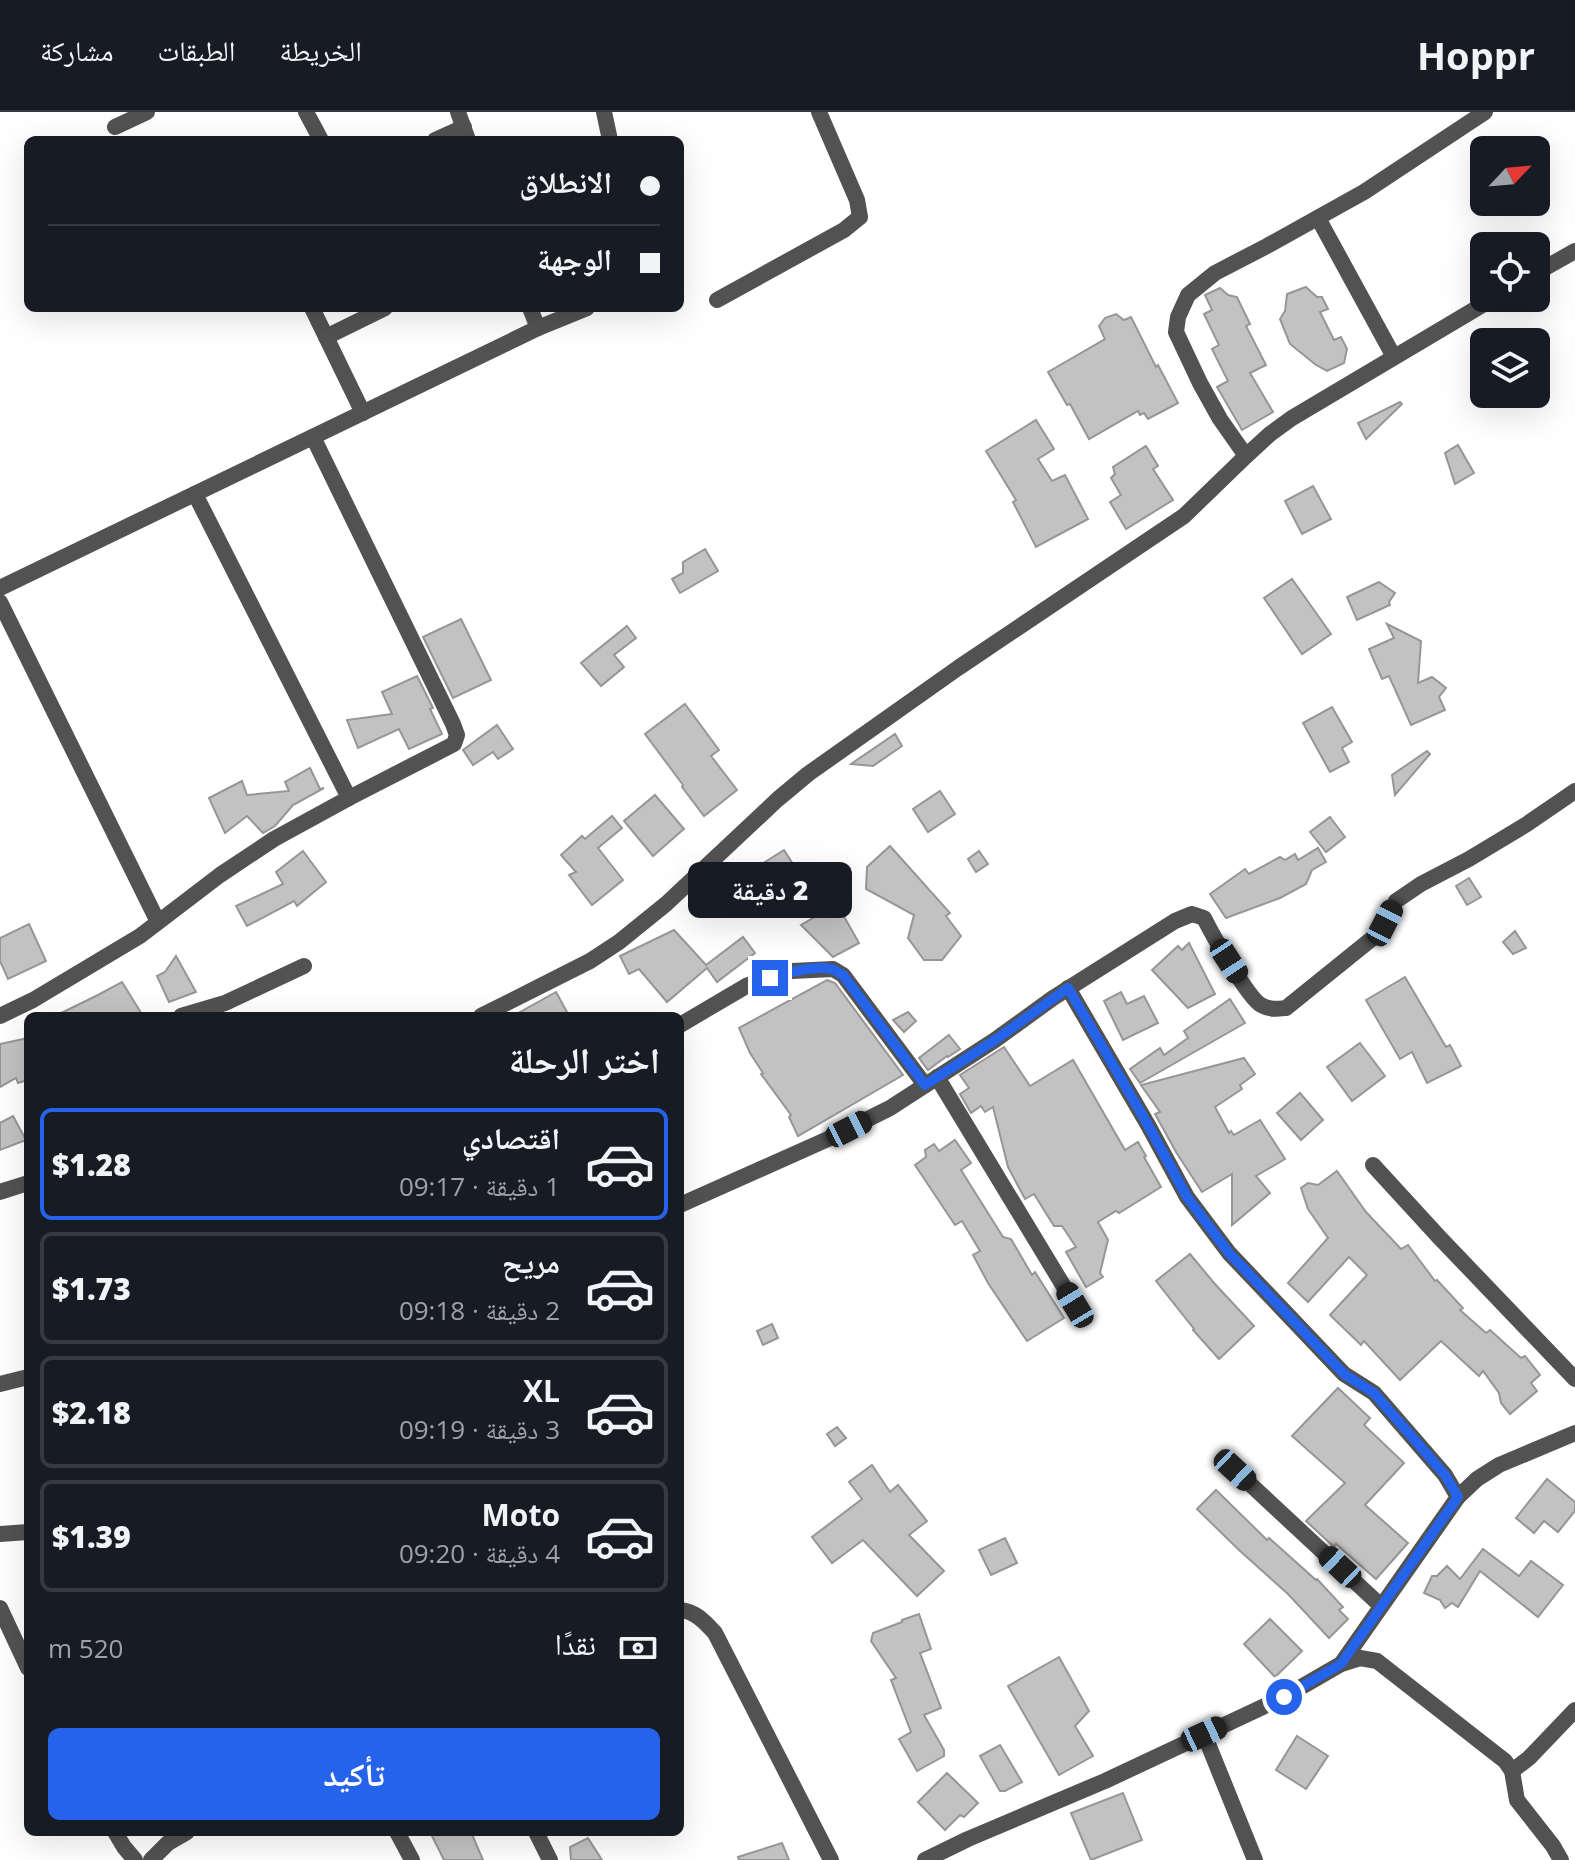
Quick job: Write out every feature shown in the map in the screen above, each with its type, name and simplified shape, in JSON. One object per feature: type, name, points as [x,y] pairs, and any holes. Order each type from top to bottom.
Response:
[{"type":"street","points":[[115,127],[147,112]]},
{"type":"street","points":[[306,112],[319,136]]},
{"type":"street","points":[[604,112],[609,136]]},
{"type":"street","points":[[717,300],[844,230],[860,217],[857,200],[819,112]]},
{"type":"street","points":[[1246,456],[1220,419],[1176,332],[1178,317],[1188,295],[1215,273],[1364,192],[1485,112]]},
{"type":"street","points":[[443,136],[463,126]]},
{"type":"street","points":[[1318,218],[1394,357]]},
{"type":"street","points":[[1550,265],[1575,251]]},
{"type":"street","points":[[314,312],[363,413]]},
{"type":"street","points":[[326,337],[377,312]]},
{"type":"street","points":[[532,312],[538,328]]},
{"type":"street","points":[[0,588],[538,328],[577,312]]},
{"type":"street","points":[[489,1012],[590,961],[619,942],[666,904],[808,774],[970,659],[1184,516],[1270,434],[1292,418],[1470,312]]},
{"type":"street","points":[[0,1016],[33,1000],[140,936],[220,875],[274,839],[454,744],[457,735],[313,437]]},
{"type":"street","points":[[195,494],[349,798]]},
{"type":"street","points":[[0,602],[158,922]]},
{"type":"street","points":[[684,1203],[890,1108],[1068,988],[1175,921],[1192,914],[1204,918],[1257,1003],[1270,1009],[1286,1008],[1374,937],[1396,901],[1527,824],[1575,791]]},
{"type":"street","points":[[195,1012],[225,1003],[304,966]]},
{"type":"street","points":[[684,1023],[748,985],[792,971],[833,969],[843,975],[931,1081],[1075,1305]]},
{"type":"street","points":[[1068,988],[1187,1197],[1229,1253],[1344,1374],[1374,1393],[1445,1475],[1458,1497]]},
{"type":"street","points":[[1373,1165],[1575,1379]]},
{"type":"street","points":[[0,1192],[24,1184]]},
{"type":"street","points":[[0,1384],[24,1378]]},
{"type":"street","points":[[1341,1664],[1458,1497],[1477,1479],[1499,1465],[1575,1433]]},
{"type":"street","points":[[1235,1470],[1381,1606]]},
{"type":"street","points":[[0,1534],[24,1532]]},
{"type":"street","points":[[0,1608],[24,1659]]},
{"type":"street","points":[[684,1610],[704,1620],[715,1633],[831,1860]]},
{"type":"street","points":[[925,1860],[1105,1781],[1284,1697],[1341,1664],[1360,1658],[1377,1661],[1505,1761],[1512,1771],[1517,1800],[1561,1860]]},
{"type":"street","points":[[1512,1771],[1529,1758],[1575,1710]]},
{"type":"street","points":[[1204,1734],[1255,1860]]},
{"type":"street","points":[[117,1836],[135,1860]]},
{"type":"street","points":[[151,1860],[180,1836]]},
{"type":"street","points":[[399,1836],[412,1860]]},
{"type":"street","points":[[538,1836],[550,1860]]},
{"type":"building","points":[[1306,287],[1317,297],[1322,297],[1328,309],[1320,312],[1334,340],[1341,337],[1347,349],[1344,363],[1327,371],[1290,344],[1280,319],[1285,311],[1287,294]]},
{"type":"building","points":[[1220,288],[1228,295],[1237,297],[1250,324],[1246,326],[1266,365],[1250,373],[1273,412],[1242,430],[1217,387],[1228,381],[1212,349],[1219,345],[1204,314],[1212,310],[1205,295]]},
{"type":"building","points":[[1116,314],[1124,320],[1131,317],[1178,403],[1148,419],[1138,411],[1089,439],[1048,372],[1105,339],[1099,326],[1105,318]]},
{"type":"building","points":[[1400,402],[1402,404],[1366,439],[1358,423]]},
{"type":"building","points":[[1036,420],[1054,449],[1038,459],[1052,481],[1065,475],[1088,519],[1036,547],[1013,502],[1016,500],[986,451]]},
{"type":"building","points":[[1458,445],[1474,473],[1455,484],[1445,453]]},
{"type":"building","points":[[1146,446],[1158,466],[1153,469],[1173,500],[1126,529],[1110,502],[1121,495],[1111,478],[1115,474],[1113,467]]},
{"type":"building","points":[[1313,486],[1331,519],[1302,534],[1285,501]]},
{"type":"building","points":[[705,549],[718,571],[680,593],[672,579],[683,573],[683,562]]},
{"type":"building","points":[[1292,579],[1331,634],[1302,654],[1264,598]]},
{"type":"building","points":[[1379,582],[1395,593],[1390,605],[1357,620],[1347,597]]},
{"type":"building","points":[[461,619],[491,680],[453,698],[423,637]]},
{"type":"building","points":[[1387,624],[1421,641],[1418,683],[1432,677],[1446,688],[1439,697],[1445,710],[1411,725],[1389,676],[1382,679],[1369,649],[1394,638]]},
{"type":"building","points":[[627,626],[636,638],[614,655],[624,667],[601,686],[581,663]]},
{"type":"building","points":[[417,676],[442,734],[409,749],[399,729],[358,748],[347,720],[392,714],[382,692]]},
{"type":"building","points":[[685,704],[719,750],[711,756],[737,790],[704,816],[645,734]]},
{"type":"building","points":[[1332,707],[1352,742],[1342,748],[1349,762],[1330,772],[1303,723]]},
{"type":"building","points":[[497,725],[513,749],[498,759],[493,752],[473,765],[463,750]]},
{"type":"building","points":[[895,734],[902,746],[873,766],[851,764]]},
{"type":"building","points":[[1427,751],[1430,754],[1395,795],[1392,775]]},
{"type":"building","points":[[310,768],[320,789],[324,788],[293,805],[275,826],[263,833],[247,816],[225,833],[209,798],[242,781],[247,795],[289,791],[285,782]]},
{"type":"building","points":[[940,791],[955,814],[928,832],[913,809]]},
{"type":"building","points":[[655,795],[684,829],[653,856],[624,821]]},
{"type":"building","points":[[612,816],[622,828],[598,848],[623,880],[592,905],[569,875],[576,872],[561,855]]},
{"type":"building","points":[[1330,817],[1345,837],[1326,852],[1310,832]]},
{"type":"building","points":[[890,846],[950,913],[946,916],[961,936],[942,960],[924,960],[908,938],[914,915],[866,889],[867,867]]},
{"type":"building","points":[[1318,848],[1326,862],[1312,870],[1306,884],[1280,898],[1226,918],[1210,894],[1245,869],[1249,874],[1280,857],[1285,860],[1295,854],[1298,860]]},
{"type":"building","points":[[784,850],[807,886],[772,908],[749,872]]},
{"type":"building","points":[[303,851],[326,882],[297,906],[294,901],[247,926],[236,906],[283,884],[276,872]]},
{"type":"building","points":[[979,851],[988,864],[976,872],[968,859]]},
{"type":"building","points":[[1469,878],[1481,897],[1467,905],[1456,886]]},
{"type":"building","points":[[837,904],[859,943],[833,957],[801,925]]},
{"type":"building","points":[[29,924],[46,961],[8,979],[0,961],[0,938]]},
{"type":"building","points":[[674,930],[706,965],[743,937],[755,953],[717,982],[707,968],[667,1002],[639,969],[629,974],[620,956]]},
{"type":"building","points":[[1515,931],[1526,948],[1513,954],[1503,942]]},
{"type":"building","points":[[1189,943],[1215,994],[1188,1008],[1152,970],[1178,946],[1182,950]]},
{"type":"building","points":[[176,956],[196,992],[169,1002],[157,976],[165,972]]},
{"type":"building","points":[[1405,977],[1446,1047],[1450,1045],[1461,1066],[1427,1083],[1412,1052],[1400,1059],[1366,1000]]},
{"type":"building","points":[[827,980],[835,983],[903,1075],[798,1136],[789,1117],[791,1115],[761,1074],[739,1028]]},
{"type":"building","points":[[122,982],[141,1012],[63,1012]]},
{"type":"building","points":[[556,992],[567,1012],[520,1012]]},
{"type":"building","points":[[1121,992],[1127,1004],[1144,996],[1158,1023],[1123,1040],[1104,1001]]},
{"type":"building","points":[[1230,999],[1245,1023],[1140,1083],[1130,1069],[1160,1048],[1164,1055],[1188,1038],[1184,1031]]},
{"type":"building","points":[[908,1012],[916,1021],[904,1032],[893,1020]]},
{"type":"building","points":[[949,1035],[960,1049],[928,1070],[919,1058]]},
{"type":"building","points":[[24,1039],[24,1081],[18,1083],[16,1078],[0,1087],[0,1044]]},
{"type":"building","points":[[1360,1043],[1385,1076],[1352,1101],[1327,1067]]},
{"type":"building","points":[[1004,1047],[1030,1086],[1073,1060],[1125,1150],[1138,1142],[1161,1187],[1098,1222],[1108,1240],[1100,1273],[1103,1277],[1086,1287],[1066,1252],[1076,1247],[1062,1226],[1054,1226],[1034,1194],[1025,1199],[1008,1167],[993,1107],[985,1112],[981,1106],[971,1113],[960,1094],[969,1088],[960,1075]]},
{"type":"building","points":[[1244,1058],[1255,1074],[1240,1085],[1242,1089],[1215,1107],[1229,1133],[1231,1131],[1234,1135],[1260,1120],[1285,1159],[1256,1176],[1270,1193],[1232,1225],[1232,1174],[1202,1192],[1155,1114],[1160,1112],[1141,1085]]},
{"type":"building","points":[[1300,1093],[1323,1120],[1301,1140],[1277,1113]]},
{"type":"building","points":[[13,1116],[24,1141],[0,1150],[0,1123]]},
{"type":"building","points":[[955,1140],[971,1163],[961,1170],[1003,1237],[1011,1239],[1032,1275],[1035,1272],[1064,1318],[1027,1341],[988,1283],[973,1255],[980,1251],[962,1221],[955,1225],[915,1165],[926,1157],[925,1150],[934,1144],[939,1151]]},
{"type":"building","points":[[1337,1171],[1366,1212],[1401,1249],[1408,1245],[1435,1281],[1463,1308],[1460,1310],[1486,1333],[1490,1330],[1521,1358],[1525,1356],[1540,1375],[1531,1383],[1537,1391],[1510,1414],[1483,1371],[1479,1376],[1441,1341],[1400,1380],[1364,1341],[1361,1345],[1330,1315],[1367,1275],[1349,1257],[1308,1302],[1288,1283],[1328,1238],[1308,1209],[1301,1188],[1308,1183],[1318,1185]]},
{"type":"building","points":[[1190,1254],[1254,1326],[1219,1359],[1156,1281]]},
{"type":"building","points":[[772,1324],[778,1338],[763,1345],[757,1331]]},
{"type":"building","points":[[1338,1388],[1370,1418],[1364,1425],[1404,1463],[1365,1505],[1408,1543],[1376,1579],[1306,1521],[1345,1483],[1292,1436]]},
{"type":"building","points":[[837,1427],[846,1438],[835,1446],[827,1434]]},
{"type":"building","points":[[872,1465],[890,1492],[898,1485],[927,1521],[909,1535],[944,1571],[917,1596],[863,1540],[832,1563],[812,1537],[862,1499],[849,1482]]},
{"type":"building","points":[[1547,1479],[1575,1502],[1575,1511],[1558,1532],[1544,1521],[1534,1533],[1516,1518]]},
{"type":"building","points":[[1216,1490],[1267,1540],[1269,1538],[1317,1579],[1343,1607],[1339,1610],[1348,1619],[1329,1638],[1288,1594],[1197,1509]]},
{"type":"building","points":[[1005,1538],[1017,1563],[991,1575],[979,1550]]},
{"type":"building","points":[[1483,1549],[1519,1576],[1531,1561],[1563,1585],[1538,1617],[1480,1571],[1458,1607],[1452,1603],[1445,1608],[1440,1600],[1424,1593],[1432,1576],[1437,1576],[1447,1566],[1460,1579]]},
{"type":"building","points":[[919,1614],[931,1649],[920,1653],[941,1708],[924,1715],[944,1750],[944,1756],[917,1771],[899,1739],[911,1732],[891,1680],[896,1678],[871,1641],[873,1633]]},
{"type":"building","points":[[1270,1619],[1302,1651],[1275,1677],[1244,1644]]},
{"type":"building","points":[[1059,1657],[1089,1711],[1075,1726],[1093,1756],[1059,1775],[1008,1686]]},
{"type":"building","points":[[1297,1736],[1328,1756],[1306,1789],[1276,1770]]},
{"type":"building","points":[[1000,1745],[1022,1782],[1005,1791],[1000,1791],[980,1756]]},
{"type":"building","points":[[947,1773],[978,1803],[945,1830],[918,1802]]},
{"type":"building","points":[[1123,1793],[1142,1840],[1091,1860],[1071,1813]]},
{"type":"building","points":[[432,1836],[473,1836],[483,1860],[444,1860]]},
{"type":"building","points":[[588,1838],[602,1860],[571,1860],[570,1847]]},
{"type":"building","points":[[782,1843],[789,1860],[739,1860],[738,1857]]},
{"type":"route","points":[[770,978],[792,971],[817,969],[833,969],[843,975],[925,1085],[1068,988],[1187,1197],[1229,1253],[1344,1374],[1374,1393],[1445,1475],[1458,1497],[1341,1664],[1284,1697]]}]
